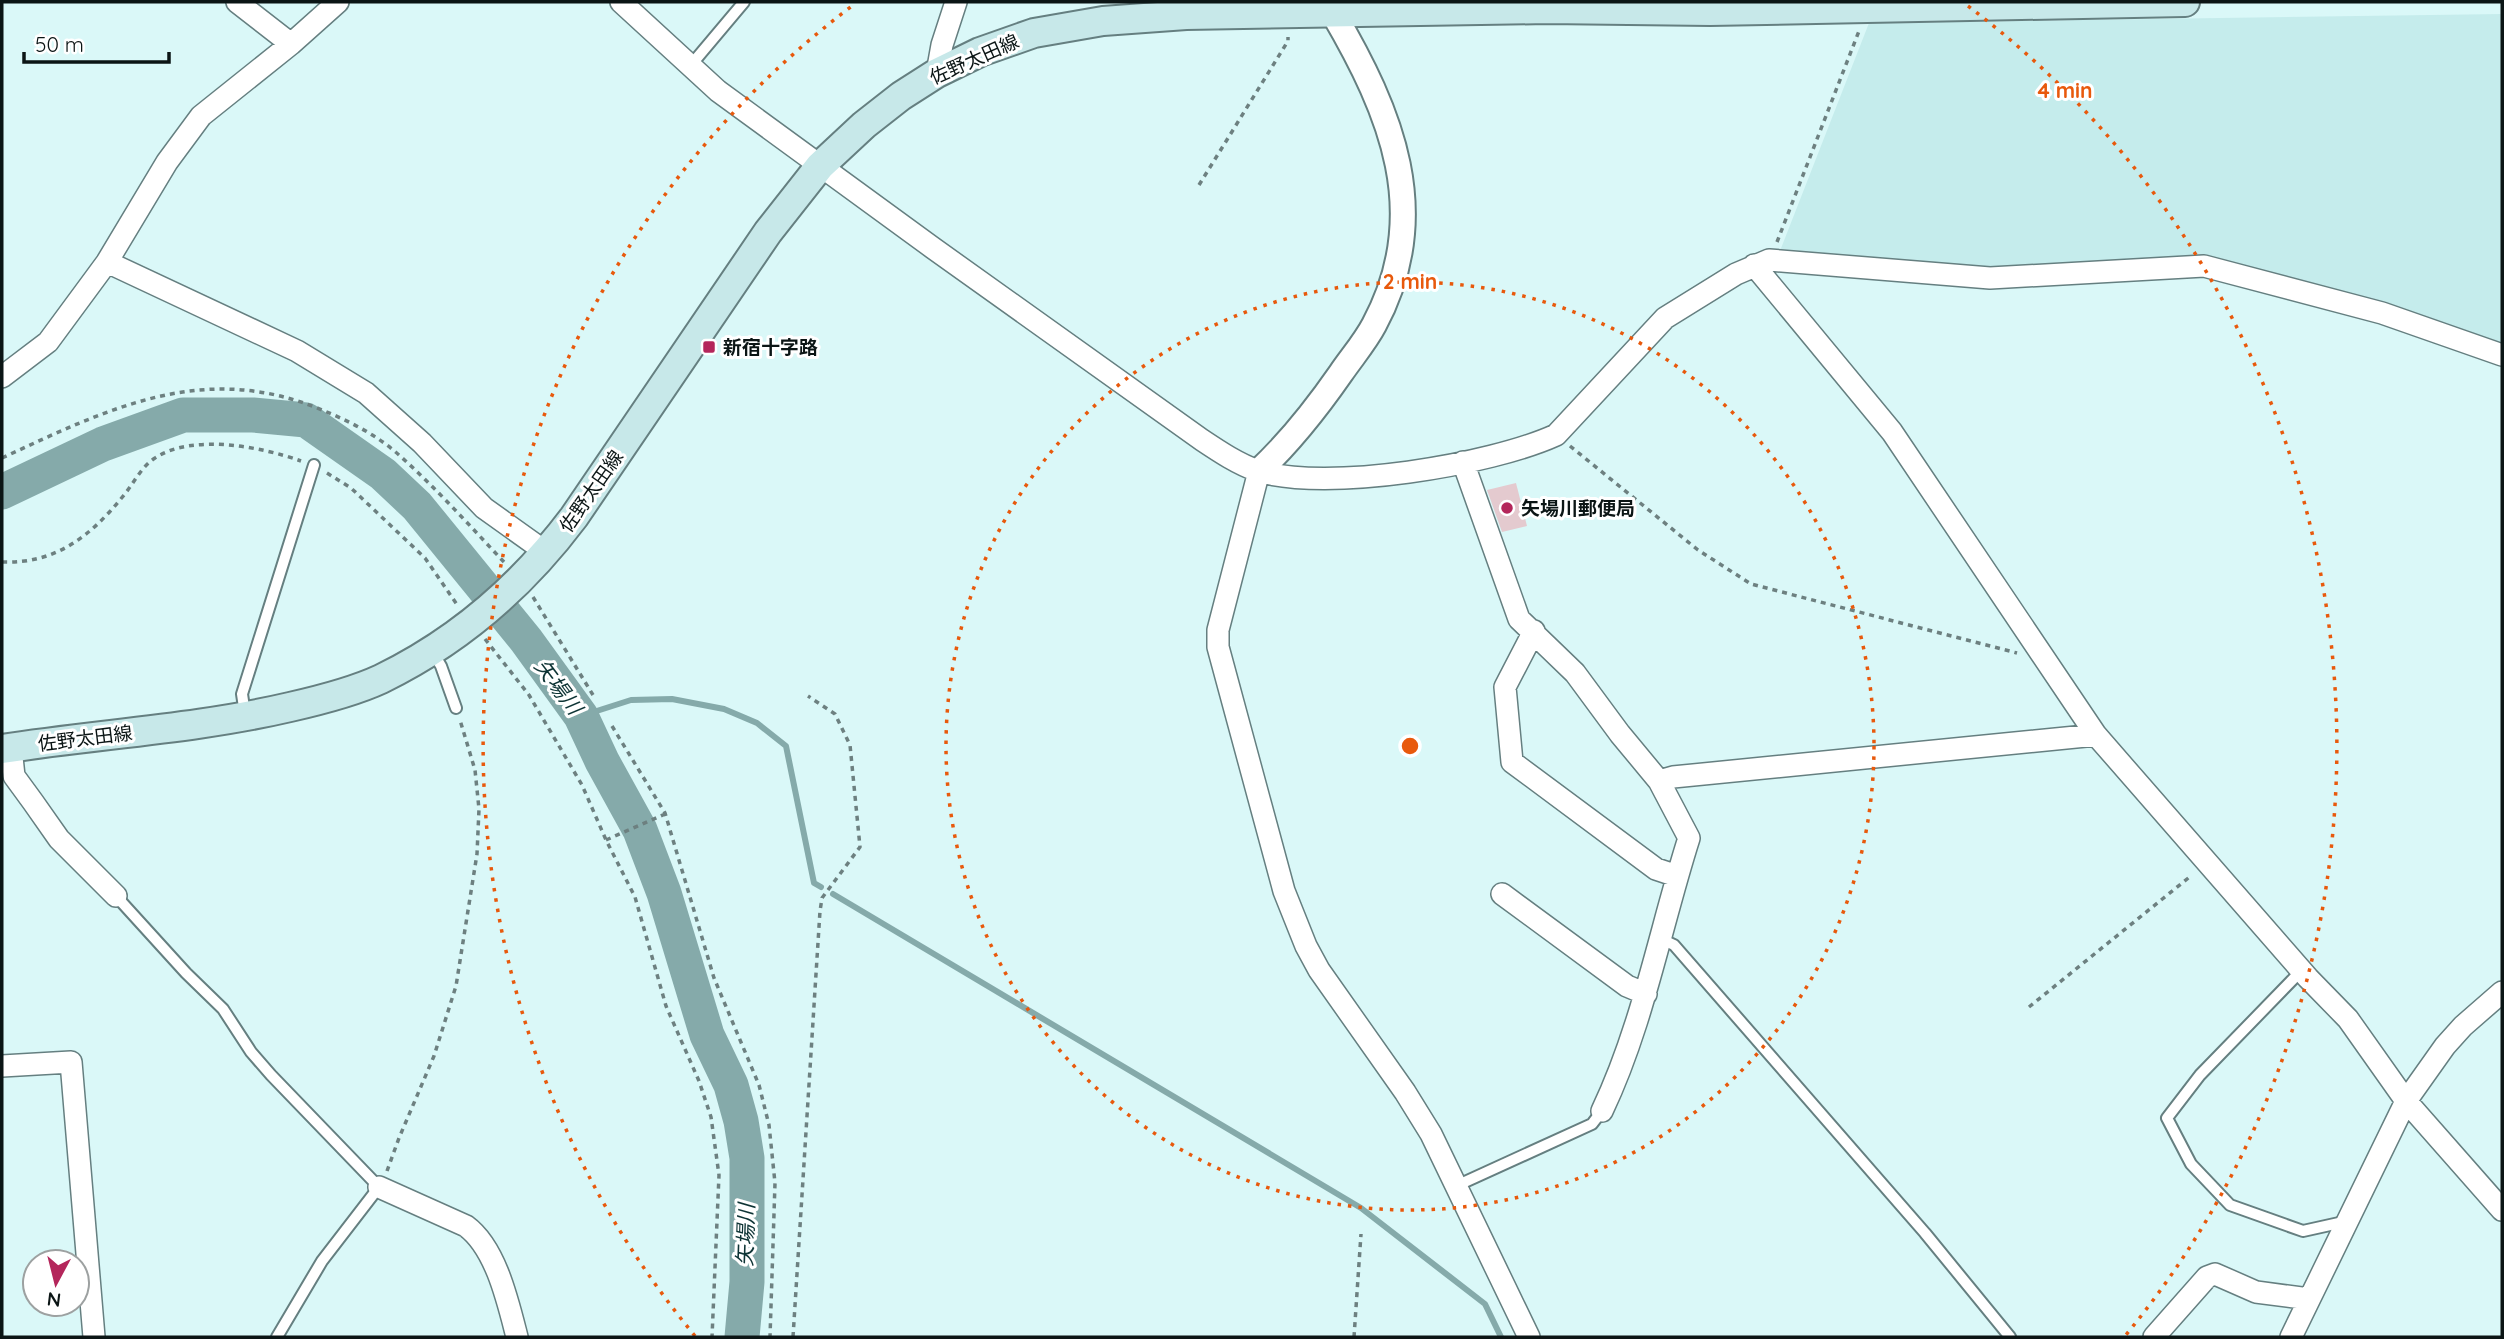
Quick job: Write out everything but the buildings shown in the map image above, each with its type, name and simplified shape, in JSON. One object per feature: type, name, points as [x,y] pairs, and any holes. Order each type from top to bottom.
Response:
[{"type":"main road","name":"佐野太田線","points":[[6,748],[246,717],[336,695],[380,679],[432,651],[474,622],[547,553],[768,232],[820,166],[901,96],[937,73],[980,52],[1034,33],[1143,17],[1285,13],[1329,8],[1546,5],[1710,11],[2185,2]]},
{"type":"street","points":[[237,2],[291,44]]},
{"type":"street","points":[[2,377],[48,342],[107,262],[167,162],[201,116],[291,44],[338,2]]},
{"type":"street","points":[[621,2],[719,90],[820,166],[1202,440],[1229,458],[1259,471],[1331,479],[1376,476],[1463,462],[1536,444],[1556,435],[1665,318],[1736,274],[1762,263],[1990,278],[2204,266],[2382,313],[2502,355]]},
{"type":"street","points":[[937,73],[956,2]]},
{"type":"street","points":[[1329,8],[1358,58],[1394,144],[1402,190],[1399,256],[1391,286],[1374,325],[1310,418],[1259,471],[1218,630],[1218,647],[1284,891],[1312,958],[1431,1134],[1529,1337]]},
{"type":"street","points":[[107,262],[297,351],[366,393],[422,443],[484,508],[547,553]]},
{"type":"street","points":[[1762,263],[1892,432],[2096,735],[2301,971],[2348,1019],[2406,1101],[2502,1210]]},
{"type":"street","points":[[1463,462],[1519,619],[1575,673],[1619,734],[1659,781],[1689,838],[1646,994],[1602,1111]]},
{"type":"street","points":[[1534,632],[1505,687],[1512,762],[1656,869],[1677,876]]},
{"type":"street","points":[[1659,781],[1673,777],[2096,735]]},
{"type":"street","points":[[6,748],[15,776],[59,839],[116,896]]},
{"type":"street","points":[[1502,894],[1627,986],[1646,994]]},
{"type":"street","points":[[2291,1337],[2406,1101],[2445,1046],[2463,1026],[2502,992]]},
{"type":"street","points":[[2,1066],[71,1062],[94,1337]]},
{"type":"street","points":[[379,1187],[474,1232],[492,1260],[517,1337]]},
{"type":"street","points":[[2154,1337],[2207,1276],[2215,1274],[2256,1292],[2309,1299]]},
{"type":"lane","points":[[691,65],[744,2]]},
{"type":"lane","points":[[246,717],[242,695],[314,465]]},
{"type":"lane","points":[[432,651],[441,666],[456,708]]},
{"type":"lane","points":[[116,896],[186,973],[223,1009],[251,1052],[271,1075],[379,1187],[323,1262],[277,1337]]},
{"type":"lane","points":[[1661,939],[1674,945],[1925,1233],[2010,1337]]},
{"type":"lane","points":[[2301,971],[2200,1075],[2167,1118],[2190,1164],[2230,1205],[2303,1231],[2350,1220]]},
{"type":"lane","points":[[1456,1186],[1592,1124],[1602,1111]]},
{"type":"path","points":[[1762,263],[1869,7]]},
{"type":"path","points":[[1199,185],[1288,41],[1285,13]]},
{"type":"path","points":[[2,458],[96,414],[164,395],[234,388],[299,400],[367,432],[398,454],[472,528],[518,583],[560,640],[593,695]]},
{"type":"path","points":[[1556,435],[1698,550],[1751,584],[2015,654],[2032,641]]},
{"type":"path","points":[[2,562],[39,559],[55,555],[68,547],[112,510],[139,473],[155,458],[178,449],[237,445],[272,451],[314,465],[351,488],[425,558],[547,722],[582,785],[635,897],[666,1006],[699,1081],[711,1117],[719,1175],[712,1337]]},
{"type":"path","points":[[793,1337],[820,911],[822,898],[860,847],[850,745],[835,714],[808,696]]},
{"type":"path","points":[[379,1187],[434,1056],[456,986],[477,854],[479,809],[475,770],[456,708]]},
{"type":"path","points":[[612,726],[663,815],[714,978],[759,1085],[769,1125],[775,1183],[771,1337]]},
{"type":"path","points":[[606,840],[663,815]]},
{"type":"path","points":[[2029,1007],[2207,863]]},
{"type":"path","points":[[1354,1337],[1361,1234]]},
{"type":"shaded area","points":[[2502,14],[2502,347],[2388,303],[2201,255],[1989,268],[1778,256],[1869,23]]},
{"type":"waterway","name":"矢場川","points":[[2,492],[103,444],[183,415],[253,415],[306,420],[383,474],[417,506],[526,640],[581,716],[640,830],[664,893],[707,1035],[731,1085],[741,1121],[747,1158],[747,1282],[742,1337]]},
{"type":"waterway","points":[[581,716],[631,700],[672,699],[724,709],[757,723],[786,746],[814,883],[821,887]]},
{"type":"waterway","points":[[833,894],[1361,1208],[1485,1304],[1501,1337]]},
{"type":"place","name":"新宿十字路","points":[[709,347]]},
{"type":"place","name":"矢場川郵便局","points":[[1507,508]]}]
